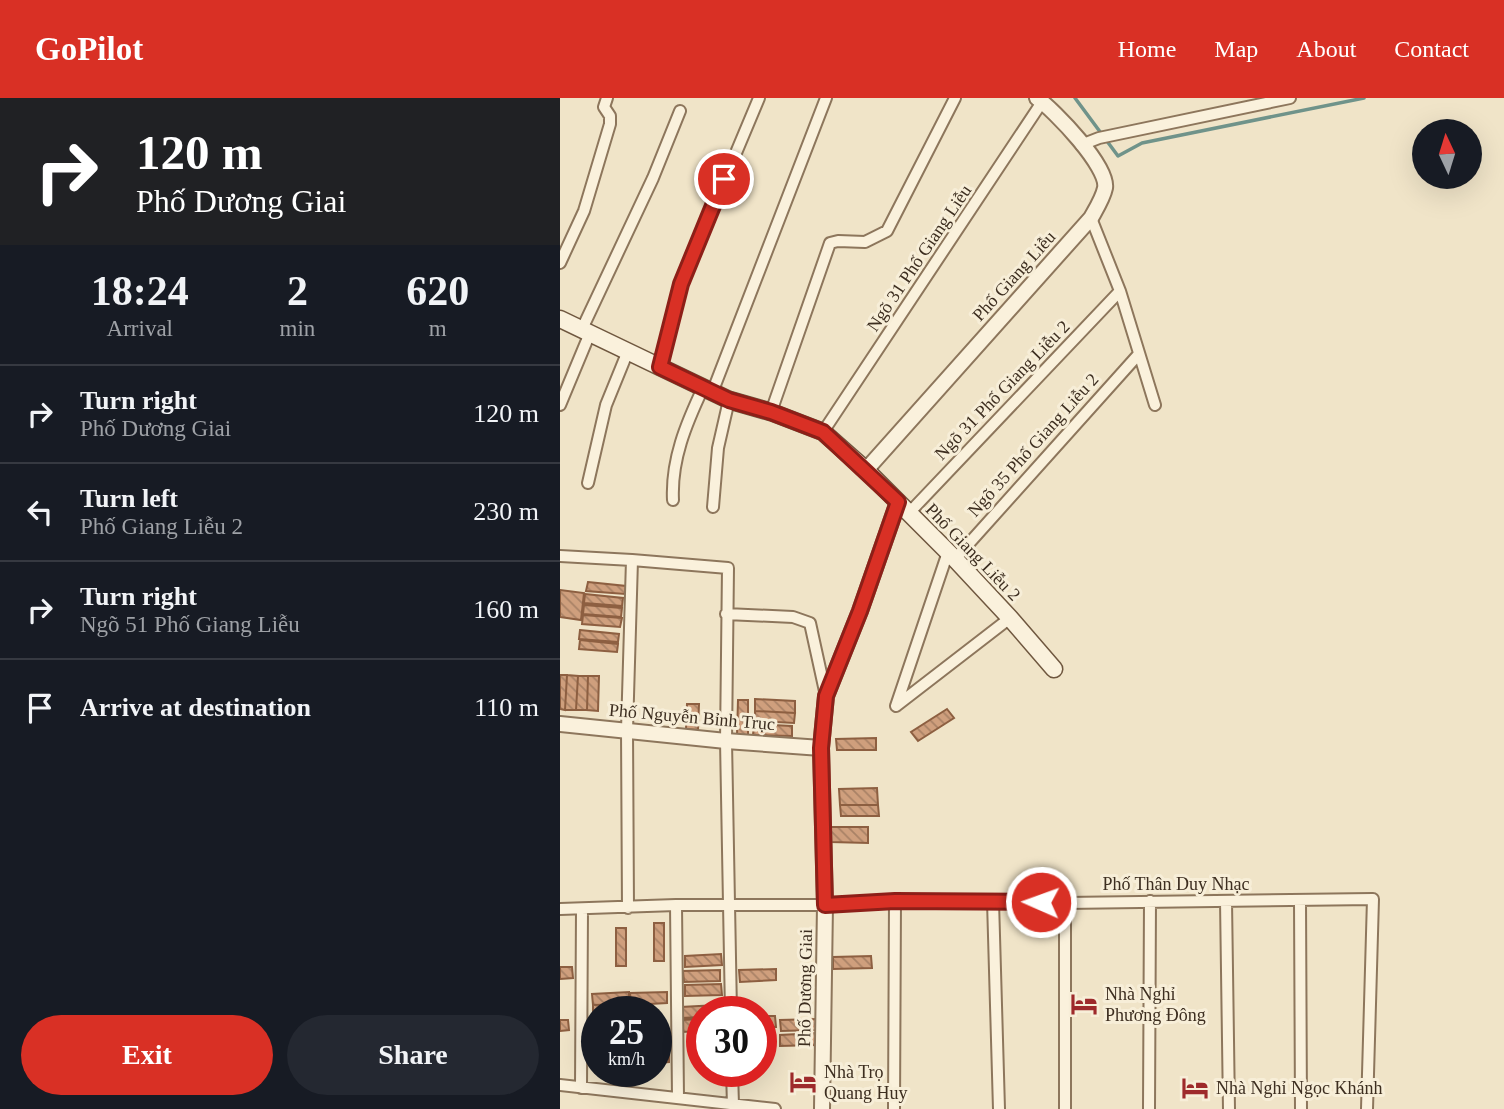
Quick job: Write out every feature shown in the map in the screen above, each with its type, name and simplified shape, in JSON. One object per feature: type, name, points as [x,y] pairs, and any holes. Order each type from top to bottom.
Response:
[{"type":"main road","name":"Phố Giang Liễu 2","points":[[560,319],[729,400],[771,412],[823,432],[866,470],[951,556],[1054,669]]},
{"type":"street","points":[[560,263],[584,211],[610,124],[610,116],[604,107],[607,98]]},
{"type":"street","points":[[660,367],[681,284],[759,98]]},
{"type":"street","points":[[673,500],[676,456],[684,430],[708,390],[826,98]]},
{"type":"street","points":[[771,412],[830,243],[865,242],[887,231],[955,98]]},
{"type":"street","points":[[1081,145],[1121,133],[1290,98]]},
{"type":"street","name":"Phố Giang Liễu","points":[[866,470],[1091,218],[1106,187],[1099,167],[1071,131],[1039,100]]},
{"type":"street","name":"Ngõ 31 Phố Giang Liễu","points":[[823,432],[1039,100]]},
{"type":"street","points":[[560,405],[586,331],[680,111]]},
{"type":"street","points":[[1091,218],[1120,291],[1138,355],[1156,405]]},
{"type":"street","name":"Ngõ 31 Phố Giang Liễu 2","points":[[903,508],[1120,291]]},
{"type":"street","points":[[588,483],[606,404],[628,351]]},
{"type":"street","name":"Ngõ 35 Phố Giang Liễu 2","points":[[951,556],[1138,355]]},
{"type":"street","points":[[713,507],[718,448],[729,400]]},
{"type":"street","name":"Phố Dương Giai","points":[[822,1109],[825,905],[821,748],[826,696],[903,508]]},
{"type":"street","points":[[560,556],[728,568],[726,741],[731,996]]},
{"type":"street","points":[[951,556],[896,706],[1010,618]]},
{"type":"street","points":[[628,908],[627,730],[632,560]]},
{"type":"street","points":[[726,614],[793,617],[810,622],[826,696]]},
{"type":"street","name":"Phố Nguyễn Bỉnh Trục","points":[[560,724],[821,748]]},
{"type":"street","name":"Phố Thân Duy Nhạc","points":[[560,909],[676,905],[825,905],[895,901],[1065,903],[1373,899],[1367,1109]]},
{"type":"street","points":[[894,1109],[895,901]]},
{"type":"street","points":[[993,901],[999,1109]]},
{"type":"street","points":[[1149,1109],[1150,901]]},
{"type":"street","points":[[1226,901],[1229,1109]]},
{"type":"street","points":[[1300,901],[1301,1109]]},
{"type":"street","points":[[1065,903],[1065,1109]]},
{"type":"street","points":[[676,905],[678,1097]]},
{"type":"street","points":[[582,909],[582,996]]},
{"type":"street","points":[[560,1086],[775,1109]]},
{"type":"street","points":[[732,1087],[733,1105]]},
{"type":"building","points":[[588,582],[626,586],[625,594],[586,591]]},
{"type":"building","points":[[560,590],[584,593],[581,620],[560,617]]},
{"type":"building","points":[[585,594],[623,598],[622,606],[584,603]]},
{"type":"building","points":[[584,605],[622,608],[621,617],[583,614]]},
{"type":"building","points":[[583,615],[622,618],[620,627],[582,624]]},
{"type":"building","points":[[580,630],[619,634],[618,642],[579,639]]},
{"type":"building","points":[[580,640],[618,644],[617,652],[579,649]]},
{"type":"building","points":[[560,675],[567,675],[565,710],[560,709]]},
{"type":"building","points":[[567,675],[578,676],[576,710],[565,710]]},
{"type":"building","points":[[578,676],[588,676],[587,710],[576,710]]},
{"type":"building","points":[[588,676],[599,676],[598,711],[587,710]]},
{"type":"building","points":[[755,699],[795,701],[795,713],[755,711]]},
{"type":"building","points":[[738,700],[748,700],[748,736],[737,735]]},
{"type":"building","points":[[687,704],[699,704],[698,730],[686,729]]},
{"type":"building","points":[[947,709],[954,718],[918,741],[911,732]]},
{"type":"building","points":[[755,711],[795,713],[794,723],[755,721]]},
{"type":"building","points":[[754,724],[792,726],[792,736],[753,735]]},
{"type":"building","points":[[876,738],[876,750],[837,750],[836,739]]},
{"type":"building","points":[[877,788],[878,805],[840,805],[839,789]]},
{"type":"building","points":[[840,805],[878,805],[879,816],[841,816]]},
{"type":"building","points":[[830,827],[868,827],[868,843],[831,842]]},
{"type":"building","points":[[654,923],[664,923],[664,961],[654,961]]},
{"type":"building","points":[[616,928],[626,928],[626,966],[616,966]]},
{"type":"building","points":[[721,954],[722,965],[685,967],[685,956]]},
{"type":"building","points":[[871,956],[872,968],[833,969],[833,957]]},
{"type":"building","points":[[560,967],[572,967],[573,978],[560,979]]},
{"type":"building","points":[[776,969],[776,980],[740,982],[739,970]]},
{"type":"building","points":[[720,970],[720,981],[684,982],[683,971]]},
{"type":"building","points":[[721,984],[722,995],[685,996],[685,985]]},
{"type":"building","points":[[629,992],[629,996],[592,996]]},
{"type":"building","points":[[667,992],[667,996],[630,996],[630,993]]},
{"type":"building","points":[[681,1007],[686,1007],[686,1018],[681,1018]]},
{"type":"building","points":[[817,1019],[817,1030],[781,1031],[780,1020]]},
{"type":"building","points":[[560,1020],[568,1020],[569,1030],[560,1031]]},
{"type":"building","points":[[681,1020],[686,1020],[686,1032],[682,1032]]},
{"type":"building","points":[[816,1033],[817,1045],[780,1046],[780,1035]]},
{"type":"waterway","points":[[1075,98],[1118,156],[1142,143],[1364,98]]},
{"type":"place","name":"Nhà Nghỉ Phương Đông","points":[[1084,1004]]},
{"type":"place","name":"Nhà Trọ Quang Huy","points":[[803,1082]]},
{"type":"place","name":"Nhà Nghỉ Ngọc Khánh","points":[[1195,1088]]},
{"type":"route","points":[[724,179],[681,284],[660,367],[729,400],[771,412],[823,432],[898,502],[860,611],[826,696],[821,748],[825,905],[895,901],[1041,902]]}]
